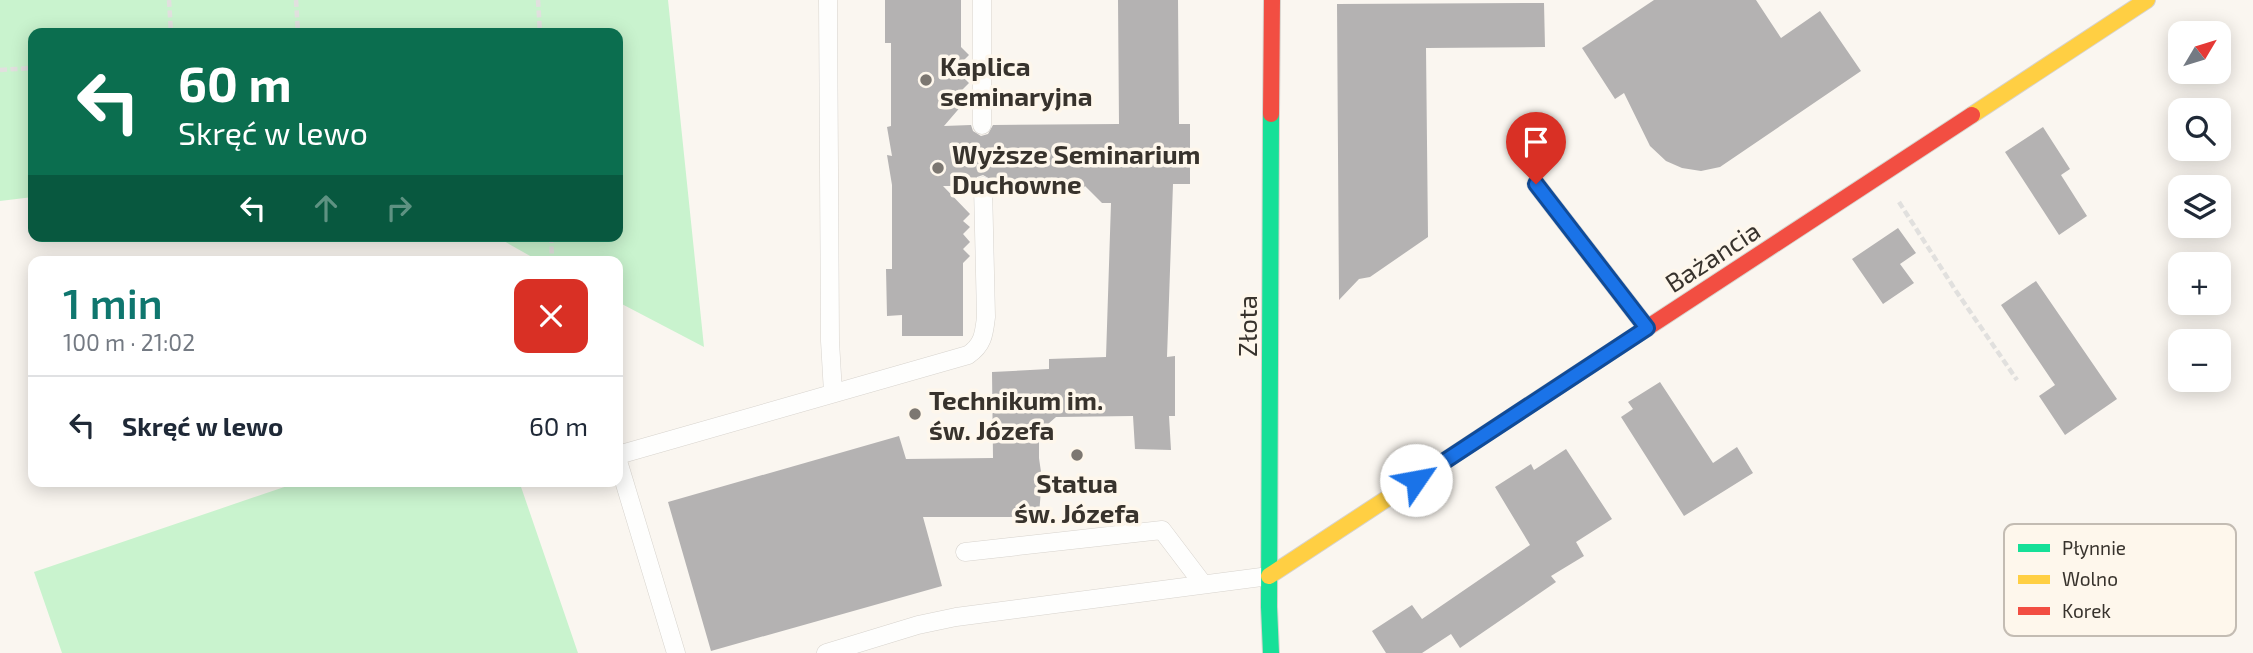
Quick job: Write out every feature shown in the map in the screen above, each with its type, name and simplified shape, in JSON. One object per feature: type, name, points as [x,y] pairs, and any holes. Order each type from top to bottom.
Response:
[{"type":"street","name":"Złota","points":[[1271,653],[1269,576],[1272,0]]},
{"type":"street","name":"Bażancia","points":[[1269,576],[2147,0]]},
{"type":"lane","points":[[828,0],[830,341],[833,393]]},
{"type":"lane","points":[[982,0],[982,125]]},
{"type":"lane","points":[[1536,184],[1647,328]]},
{"type":"lane","points":[[623,454],[968,355],[978,348],[983,338],[986,317],[983,186]]},
{"type":"lane","points":[[623,478],[676,653]]},
{"type":"lane","points":[[965,552],[1162,530],[1203,584]]},
{"type":"lane","points":[[826,653],[918,625],[956,617],[1269,576]]},
{"type":"path","points":[[169,0],[171,28]]},
{"type":"path","points":[[296,0],[298,28]]},
{"type":"path","points":[[538,0],[540,28]]},
{"type":"path","points":[[0,70],[28,68]]},
{"type":"path","points":[[1882,174],[1956,291],[2017,380]]},
{"type":"green space","points":[[0,0],[668,0],[704,347],[623,305],[623,256],[530,256],[506,242],[623,242],[623,28],[28,28],[28,198],[0,201]]},
{"type":"green space","points":[[284,487],[521,487],[578,653],[62,653],[34,572]]},
{"type":"building","points":[[885,0],[961,0],[961,47],[969,55],[962,62],[969,69],[962,76],[969,83],[962,90],[969,97],[944,126],[971,125],[973,131],[981,136],[988,134],[993,125],[1119,124],[1118,0],[1178,0],[1179,124],[1190,124],[1190,184],[1173,184],[1167,357],[1175,356],[1175,416],[1169,416],[1171,450],[1135,449],[1133,416],[1056,417],[1039,432],[1042,479],[1039,514],[1010,517],[923,517],[942,586],[711,651],[668,502],[899,436],[906,459],[993,458],[992,372],[1049,369],[1049,359],[1106,357],[1111,203],[1102,203],[1085,186],[1080,191],[1075,186],[1070,191],[1066,186],[1061,191],[1057,187],[1052,191],[1047,187],[1042,191],[1038,186],[1033,191],[1027,185],[994,186],[992,180],[983,175],[977,177],[972,186],[943,186],[970,214],[963,221],[970,227],[963,234],[970,242],[963,249],[970,256],[963,263],[963,336],[902,336],[902,315],[887,316],[886,269],[892,269],[892,185],[887,155],[892,156],[887,127],[891,126],[891,43],[885,43]]},
{"type":"building","points":[[1654,0],[1756,0],[1781,38],[1820,11],[1861,71],[1720,167],[1701,171],[1682,168],[1666,161],[1650,146],[1624,93],[1615,99],[1582,48]]},
{"type":"building","points":[[1544,3],[1545,47],[1426,48],[1428,237],[1370,277],[1359,279],[1339,300],[1337,4]]},
{"type":"building","points":[[2043,127],[2070,169],[2061,175],[2087,216],[2059,235],[2005,152]]},
{"type":"building","points":[[1898,228],[1916,253],[1900,264],[1914,283],[1883,304],[1852,259]]},
{"type":"building","points":[[2036,281],[2117,399],[2065,435],[2039,396],[2055,385],[2001,305]]},
{"type":"building","points":[[1660,382],[1713,463],[1737,447],[1753,473],[1684,516],[1621,417],[1633,409],[1628,402]]},
{"type":"building","points":[[1566,449],[1612,519],[1576,542],[1584,556],[1551,576],[1556,582],[1460,648],[1451,634],[1422,653],[1386,653],[1372,631],[1412,605],[1422,619],[1530,545],[1495,487],[1531,464],[1534,470]]},
{"type":"traffic: fast","points":[[1271,114],[1271,653]]},
{"type":"traffic: slow","points":[[1972,115],[2147,0]]},
{"type":"traffic: slow","points":[[1269,576],[1627,341]]},
{"type":"traffic: jam","points":[[1271,114],[1272,0]]},
{"type":"traffic: jam","points":[[1627,341],[1972,115]]},
{"type":"place","name":"Kaplica seminaryjna","points":[[926,80]]},
{"type":"place","name":"Wyższe Seminarium Duchowne","points":[[938,168]]},
{"type":"place","name":"Technikum im. św. Józefa","points":[[915,414]]},
{"type":"place","name":"Statua św. Józefa","points":[[1077,455]]},
{"type":"route","points":[[1416,480],[1647,328],[1536,184]]}]
